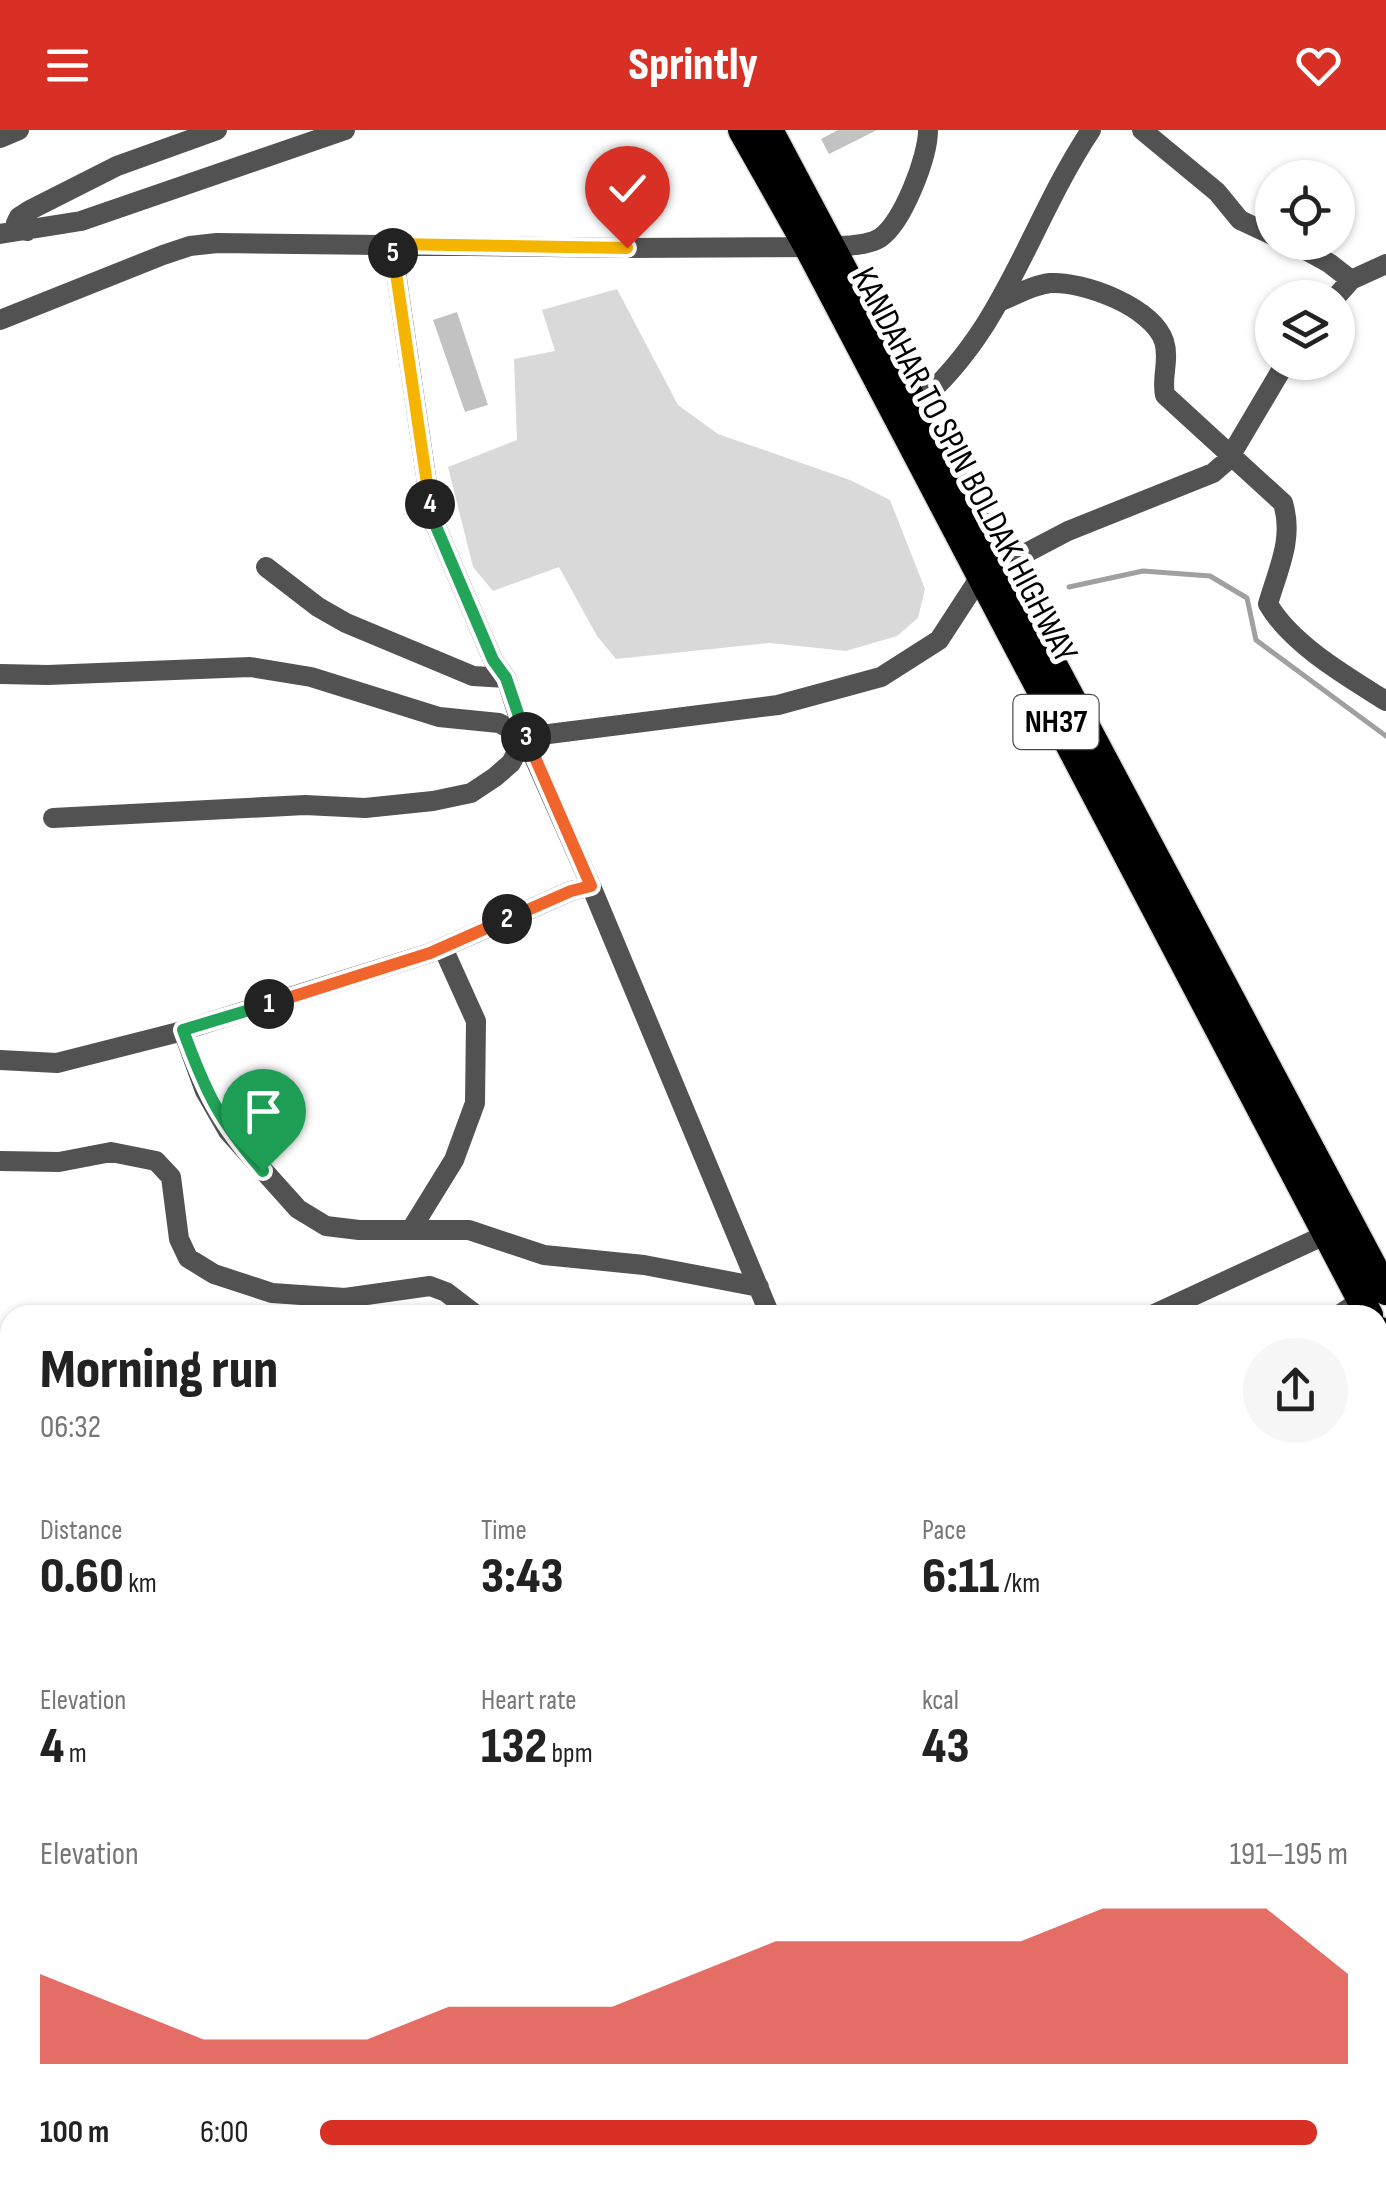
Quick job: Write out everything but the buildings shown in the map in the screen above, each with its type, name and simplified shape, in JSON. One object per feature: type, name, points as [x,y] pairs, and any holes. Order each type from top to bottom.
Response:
[{"type":"highway","name":"KANDAHAR TO SPIN BOLDAK HIGHWAY","points":[[742,130],[820,247],[916,405],[991,570],[1325,1235],[1367,1305]]},
{"type":"highway","name":"KANDAHAR TO SPIN BOLDAK HIGHWAY","points":[[770,130],[820,247],[991,570],[1367,1305]]},
{"type":"street","points":[[0,138],[19,130]]},
{"type":"street","points":[[27,231],[16,223],[30,210],[116,166],[217,130]]},
{"type":"street","points":[[0,234],[81,221],[345,130]]},
{"type":"street","points":[[0,320],[190,246],[216,243],[820,247],[866,244],[889,230],[922,166],[928,130]]},
{"type":"street","points":[[916,405],[960,364],[1014,277],[1040,216],[1091,130]]},
{"type":"street","points":[[1142,130],[1218,192],[1240,220],[1255,227]]},
{"type":"street","points":[[392,244],[432,517],[493,660],[506,678],[525,736],[766,1305]]},
{"type":"street","points":[[1324,260],[1351,280],[1386,264]]},
{"type":"street","points":[[999,302],[1036,286],[1066,284],[1100,293],[1137,310],[1160,332],[1165,343],[1165,395],[1283,503],[1288,522],[1286,548],[1268,604],[1281,626],[1345,676],[1386,701]]},
{"type":"street","points":[[0,674],[250,667],[312,677],[439,717],[499,723],[525,736],[778,705],[882,677],[939,640],[991,570],[1118,509],[1203,478],[1230,456],[1275,380]]},
{"type":"street","points":[[266,567],[318,607],[346,622],[474,676],[506,678]]},
{"type":"street","points":[[53,818],[305,805],[365,808],[433,801],[471,792],[495,777],[511,763],[525,736]]},
{"type":"street","points":[[0,1060],[57,1063],[183,1030],[442,948],[571,891],[591,886]]},
{"type":"street","points":[[412,1228],[454,1160],[475,1103],[476,1021],[442,948]]},
{"type":"street","points":[[183,1030],[205,1091],[228,1131],[298,1209],[326,1226],[359,1230],[469,1230],[544,1255],[644,1265],[759,1287]]},
{"type":"street","points":[[0,1161],[59,1162],[111,1152],[156,1161],[171,1177],[179,1239],[188,1258],[214,1274],[272,1293],[345,1298],[430,1286],[463,1305]]},
{"type":"street","points":[[1174,1305],[1325,1235]]},
{"type":"shaded area","points":[[617,289],[678,405],[718,434],[850,480],[890,500],[925,589],[918,618],[897,636],[846,651],[770,643],[616,659],[597,636],[559,567],[493,591],[473,567],[448,467],[517,440],[514,359],[555,351],[542,310]]},
{"type":"waterway","points":[[1069,587],[1143,571],[1210,576],[1247,598],[1256,640],[1386,736]]},
{"type":"route","points":[[263,1171],[228,1131],[205,1091],[183,1030],[430,953],[571,891],[591,886],[525,736],[506,678],[493,660],[432,517],[392,244],[627,248]]}]
